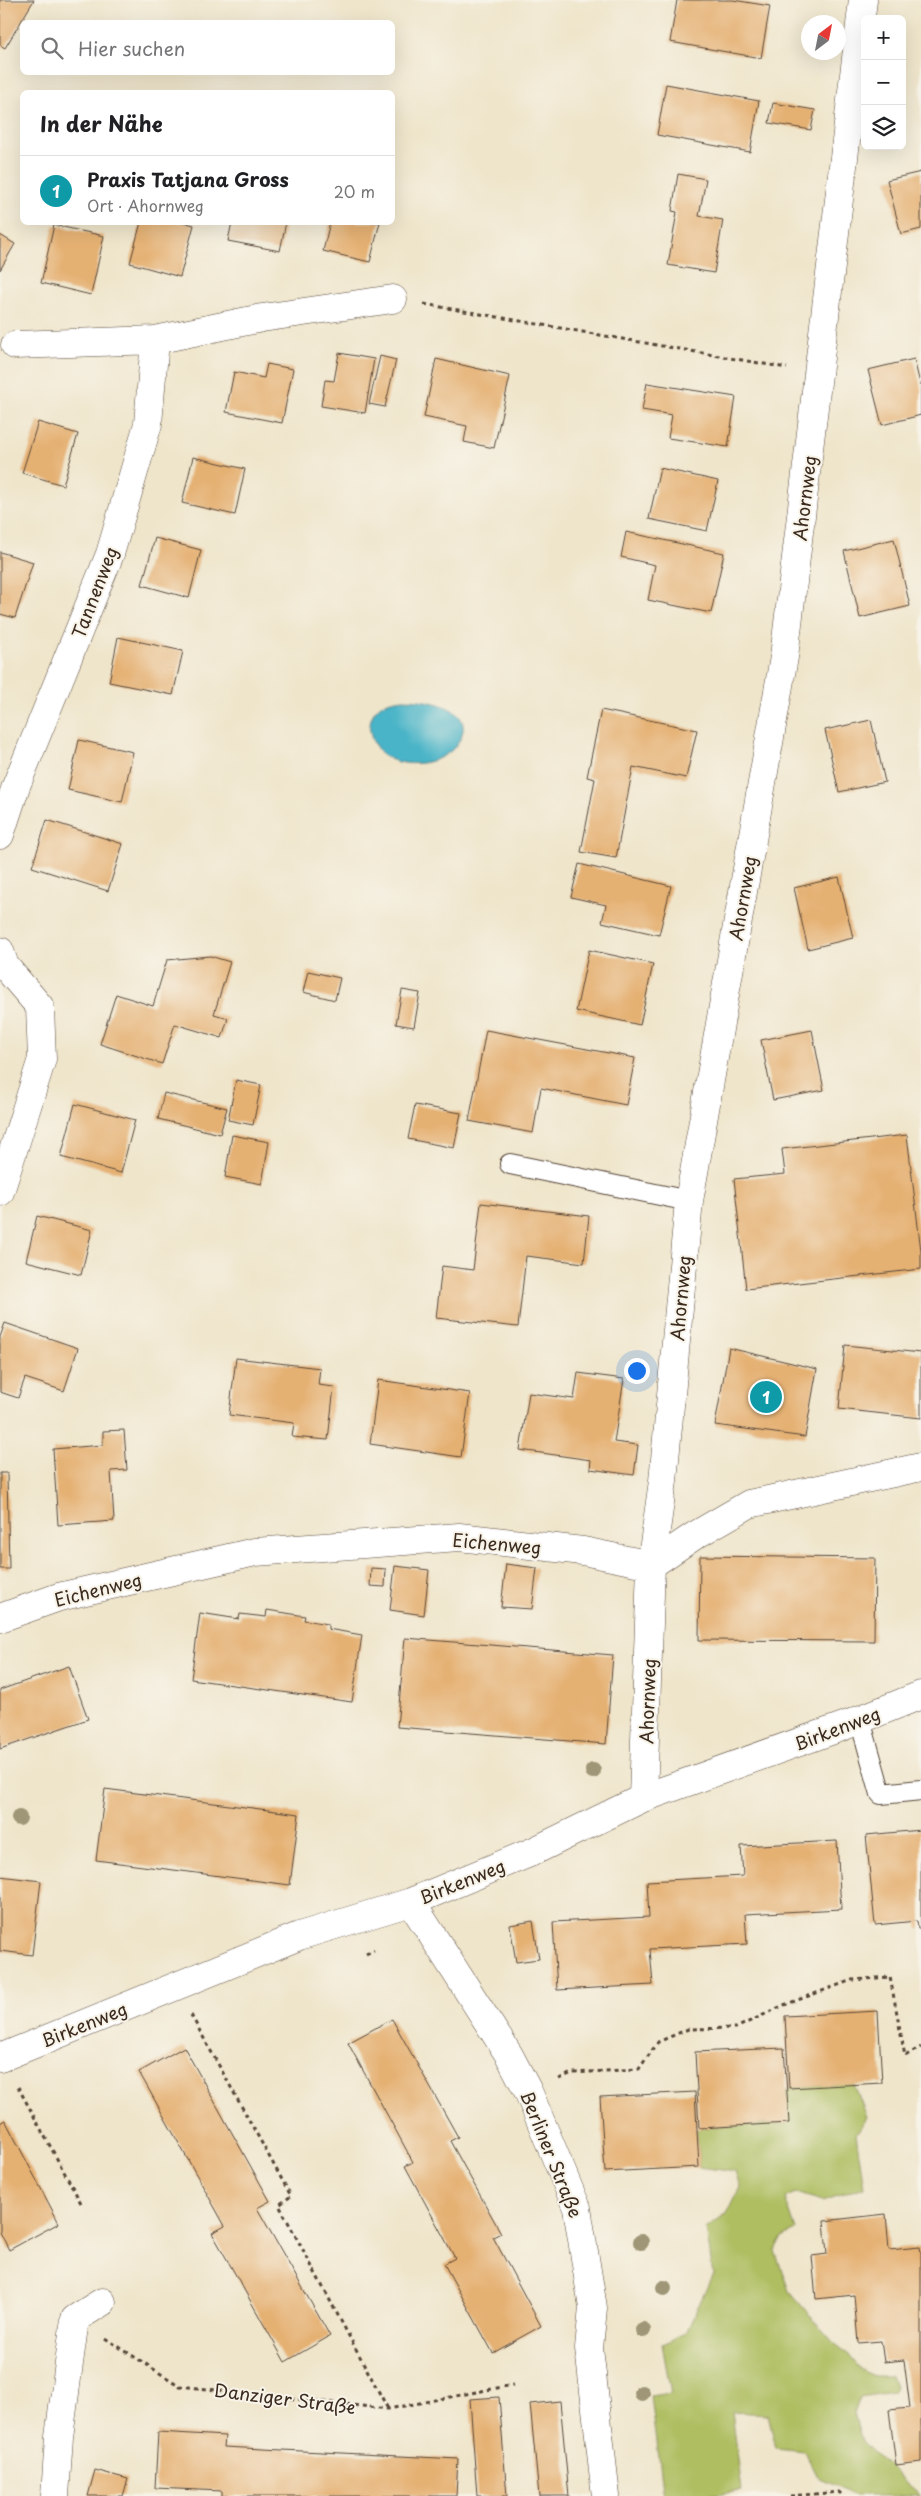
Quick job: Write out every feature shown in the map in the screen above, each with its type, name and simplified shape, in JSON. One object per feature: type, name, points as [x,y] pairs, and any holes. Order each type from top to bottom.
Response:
[{"type":"street","name":"Ahornweg","points":[[644,1798],[651,1565],[663,1481],[689,1201],[784,657],[863,0]]},
{"type":"street","points":[[15,345],[155,340],[262,318],[394,299]]},
{"type":"street","name":"Tannenweg","points":[[0,835],[16,786],[110,554],[148,424],[155,340]]},
{"type":"street","points":[[0,951],[6,966],[40,1007],[42,1059],[0,1192]]},
{"type":"street","points":[[651,1565],[694,1536],[749,1504],[921,1466]]},
{"type":"street","name":"Eichenweg","points":[[0,1618],[59,1597],[255,1552],[459,1537],[583,1551],[651,1565]]},
{"type":"street","name":"Birkenweg","points":[[1,2057],[299,1936],[411,1902],[532,1852],[644,1798],[860,1720],[921,1695]]},
{"type":"street","name":"Berliner Straße","points":[[411,1902],[509,2055],[528,2092],[577,2208],[593,2308],[589,2348],[606,2496]]},
{"type":"street","points":[[55,2496],[58,2437],[75,2319],[102,2302]]},
{"type":"lane","points":[[510,1164],[689,1201]]},
{"type":"lane","points":[[860,1720],[881,1794],[921,1790]]},
{"type":"path","points":[[394,299],[819,373]]},
{"type":"path","points":[[528,2092],[572,2073],[639,2069],[658,2042],[688,2030],[736,2028],[784,2005],[852,1980],[890,1977],[905,2056],[921,2047]]},
{"type":"path","points":[[176,1987],[291,2196],[279,2205],[388,2410]]},
{"type":"path","points":[[1,2057],[81,2203]]},
{"type":"path","name":"Danziger Straße","points":[[75,2319],[180,2386],[388,2410],[513,2385]]},
{"type":"path","points":[[790,2496],[838,2492],[843,2496]]},
{"type":"green space","points":[[854,2084],[867,2117],[856,2134],[864,2187],[823,2201],[795,2193],[785,2198],[796,2230],[782,2237],[775,2251],[789,2291],[833,2342],[848,2354],[861,2370],[874,2376],[891,2376],[895,2386],[893,2392],[860,2397],[854,2414],[862,2441],[897,2476],[921,2496],[855,2496],[848,2491],[819,2479],[805,2451],[776,2448],[768,2414],[732,2412],[742,2491],[699,2496],[663,2496],[650,2396],[671,2393],[662,2344],[686,2333],[713,2274],[706,2229],[727,2214],[740,2187],[735,2172],[699,2167],[697,2130],[699,2128],[788,2123],[787,2090],[789,2088]]},
{"type":"water","points":[[403,699],[433,702],[453,710],[460,717],[463,725],[462,735],[457,744],[442,757],[421,763],[400,762],[390,759],[383,754],[373,741],[370,726],[371,718],[381,705]]},
{"type":"building","points":[[0,0],[34,0],[22,20],[20,20],[5,48],[0,45]]},
{"type":"building","points":[[677,0],[733,0],[770,6],[761,58],[670,42]]},
{"type":"building","points":[[666,84],[759,101],[750,152],[657,135]]},
{"type":"building","points":[[773,103],[815,110],[811,130],[769,123]]},
{"type":"building","points":[[921,172],[921,229],[901,234],[887,180]]},
{"type":"building","points":[[678,174],[706,179],[699,216],[723,220],[714,273],[668,265],[677,212],[672,211]]},
{"type":"building","points":[[54,225],[104,236],[91,295],[41,283]]},
{"type":"building","points":[[140,225],[194,225],[180,277],[130,263]]},
{"type":"building","points":[[231,225],[285,225],[280,251],[228,241]]},
{"type":"building","points":[[329,225],[379,225],[370,262],[323,251]]},
{"type":"building","points":[[0,235],[15,244],[0,270]]},
{"type":"building","points":[[339,353],[374,359],[365,413],[321,406],[325,380],[334,381]]},
{"type":"building","points":[[380,356],[396,360],[385,407],[369,404]]},
{"type":"building","points":[[436,359],[510,376],[494,448],[464,442],[467,426],[424,417]]},
{"type":"building","points":[[914,359],[921,388],[921,415],[882,425],[868,370]]},
{"type":"building","points":[[267,364],[293,369],[282,423],[226,412],[234,372],[264,378]]},
{"type":"building","points":[[647,383],[736,397],[728,447],[668,438],[672,415],[642,410]]},
{"type":"building","points":[[38,422],[78,434],[63,485],[22,473]]},
{"type":"building","points":[[193,457],[245,469],[235,515],[182,503]]},
{"type":"building","points":[[660,468],[718,481],[707,531],[649,519]]},
{"type":"building","points":[[626,532],[724,553],[711,613],[648,600],[655,565],[621,557]]},
{"type":"building","points":[[155,538],[201,550],[189,598],[142,585]]},
{"type":"building","points":[[894,539],[910,606],[860,618],[844,551]]},
{"type":"building","points":[[0,552],[33,562],[15,618],[0,614]]},
{"type":"building","points":[[118,637],[183,651],[173,695],[109,682]]},
{"type":"building","points":[[601,710],[697,730],[686,778],[633,767],[616,858],[581,852],[595,779],[587,777]]},
{"type":"building","points":[[871,720],[885,782],[839,792],[825,730]]},
{"type":"building","points":[[79,740],[133,752],[122,802],[68,790]]},
{"type":"building","points":[[47,820],[123,844],[108,891],[32,867]]},
{"type":"building","points":[[579,864],[671,886],[659,935],[602,922],[606,905],[571,897]]},
{"type":"building","points":[[839,877],[853,938],[808,949],[794,888]]},
{"type":"building","points":[[589,950],[653,964],[640,1025],[576,1011]]},
{"type":"building","points":[[210,956],[230,962],[214,1014],[228,1018],[222,1038],[175,1024],[162,1064],[100,1044],[116,994],[153,1006],[167,960]]},
{"type":"building","points":[[308,971],[340,978],[335,1000],[303,992]]},
{"type":"building","points":[[402,990],[420,993],[414,1027],[396,1024]]},
{"type":"building","points":[[486,1030],[635,1058],[626,1105],[541,1088],[533,1133],[469,1121]]},
{"type":"building","points":[[812,1030],[824,1090],[773,1100],[761,1040]]},
{"type":"building","points":[[236,1080],[261,1085],[253,1125],[228,1120]]},
{"type":"building","points":[[164,1093],[227,1108],[220,1134],[158,1119]]},
{"type":"building","points":[[75,1104],[135,1120],[121,1173],[61,1157]]},
{"type":"building","points":[[415,1105],[461,1113],[454,1148],[408,1139]]},
{"type":"building","points":[[232,1135],[269,1142],[262,1184],[225,1177]]},
{"type":"building","points":[[907,1135],[921,1251],[921,1269],[746,1289],[734,1179],[785,1174],[782,1149]]},
{"type":"building","points":[[481,1203],[589,1216],[584,1263],[526,1256],[518,1327],[436,1318],[442,1266],[473,1270]]},
{"type":"building","points":[[37,1216],[92,1230],[81,1275],[26,1261]]},
{"type":"building","points":[[5,1323],[78,1348],[64,1391],[25,1378],[18,1398],[0,1392],[0,1337]]},
{"type":"building","points":[[845,1345],[921,1353],[921,1418],[839,1409]]},
{"type":"building","points":[[729,1348],[817,1369],[805,1437],[715,1425]]},
{"type":"building","points":[[236,1358],[320,1368],[318,1385],[334,1387],[328,1440],[292,1437],[294,1423],[229,1415]]},
{"type":"building","points":[[578,1373],[624,1379],[614,1442],[638,1445],[634,1475],[590,1469],[591,1460],[520,1450],[529,1393],[574,1399]]},
{"type":"building","points":[[378,1380],[470,1393],[461,1457],[370,1444]]},
{"type":"building","points":[[124,1430],[127,1470],[111,1471],[114,1521],[58,1525],[53,1449],[103,1445],[103,1431]]},
{"type":"building","points":[[0,1473],[7,1473],[9,1569],[0,1569]]},
{"type":"building","points":[[700,1556],[875,1558],[874,1641],[699,1640]]},
{"type":"building","points":[[506,1564],[537,1568],[532,1609],[501,1607]]},
{"type":"building","points":[[395,1566],[429,1570],[424,1615],[390,1610]]},
{"type":"building","points":[[371,1568],[386,1569],[385,1587],[370,1586]]},
{"type":"building","points":[[267,1610],[305,1616],[304,1620],[328,1624],[328,1629],[362,1635],[352,1702],[191,1679],[200,1613],[239,1619],[240,1614],[266,1617]]},
{"type":"building","points":[[405,1638],[613,1655],[606,1744],[397,1727]]},
{"type":"building","points":[[69,1666],[88,1719],[0,1749],[0,1690]]},
{"type":"building","points":[[105,1789],[299,1814],[290,1885],[96,1860]]},
{"type":"building","points":[[921,1830],[921,1929],[918,1929],[917,1921],[875,1925],[866,1835]]},
{"type":"building","points":[[837,1841],[841,1909],[745,1914],[747,1944],[650,1949],[653,1985],[557,1990],[553,1922],[649,1917],[647,1881],[743,1876],[741,1846]]},
{"type":"building","points":[[0,1876],[41,1881],[32,1955],[0,1951]]},
{"type":"building","points":[[533,1921],[539,1959],[516,1962],[510,1925]]},
{"type":"building","points":[[878,2011],[882,2083],[789,2088],[785,2016]]},
{"type":"building","points":[[392,2019],[458,2137],[450,2141],[501,2233],[493,2237],[541,2326],[493,2353],[444,2264],[455,2258],[405,2166],[413,2162],[348,2043]]},
{"type":"building","points":[[184,2047],[270,2201],[257,2208],[330,2336],[285,2362],[212,2233],[225,2226],[139,2072]]},
{"type":"building","points":[[784,2048],[789,2123],[699,2128],[695,2052]]},
{"type":"building","points":[[695,2092],[699,2167],[605,2172],[600,2097]]},
{"type":"building","points":[[5,2120],[59,2223],[9,2250],[0,2232],[0,2123]]},
{"type":"building","points":[[886,2214],[889,2250],[920,2247],[921,2254],[921,2462],[896,2465],[889,2410],[910,2408],[904,2360],[884,2362],[881,2341],[858,2343],[854,2295],[816,2299],[812,2256],[827,2254],[824,2221]]},
{"type":"building","points":[[499,2397],[507,2496],[477,2496],[470,2399]]},
{"type":"building","points":[[560,2401],[569,2496],[539,2496],[530,2404]]},
{"type":"building","points":[[158,2432],[225,2436],[224,2447],[458,2459],[456,2496],[222,2496],[222,2491],[155,2488]]},
{"type":"building","points":[[95,2470],[128,2479],[123,2496],[88,2496]]},
{"type":"place","name":"Praxis Tatjana Gross","points":[[766,1397]]}]
